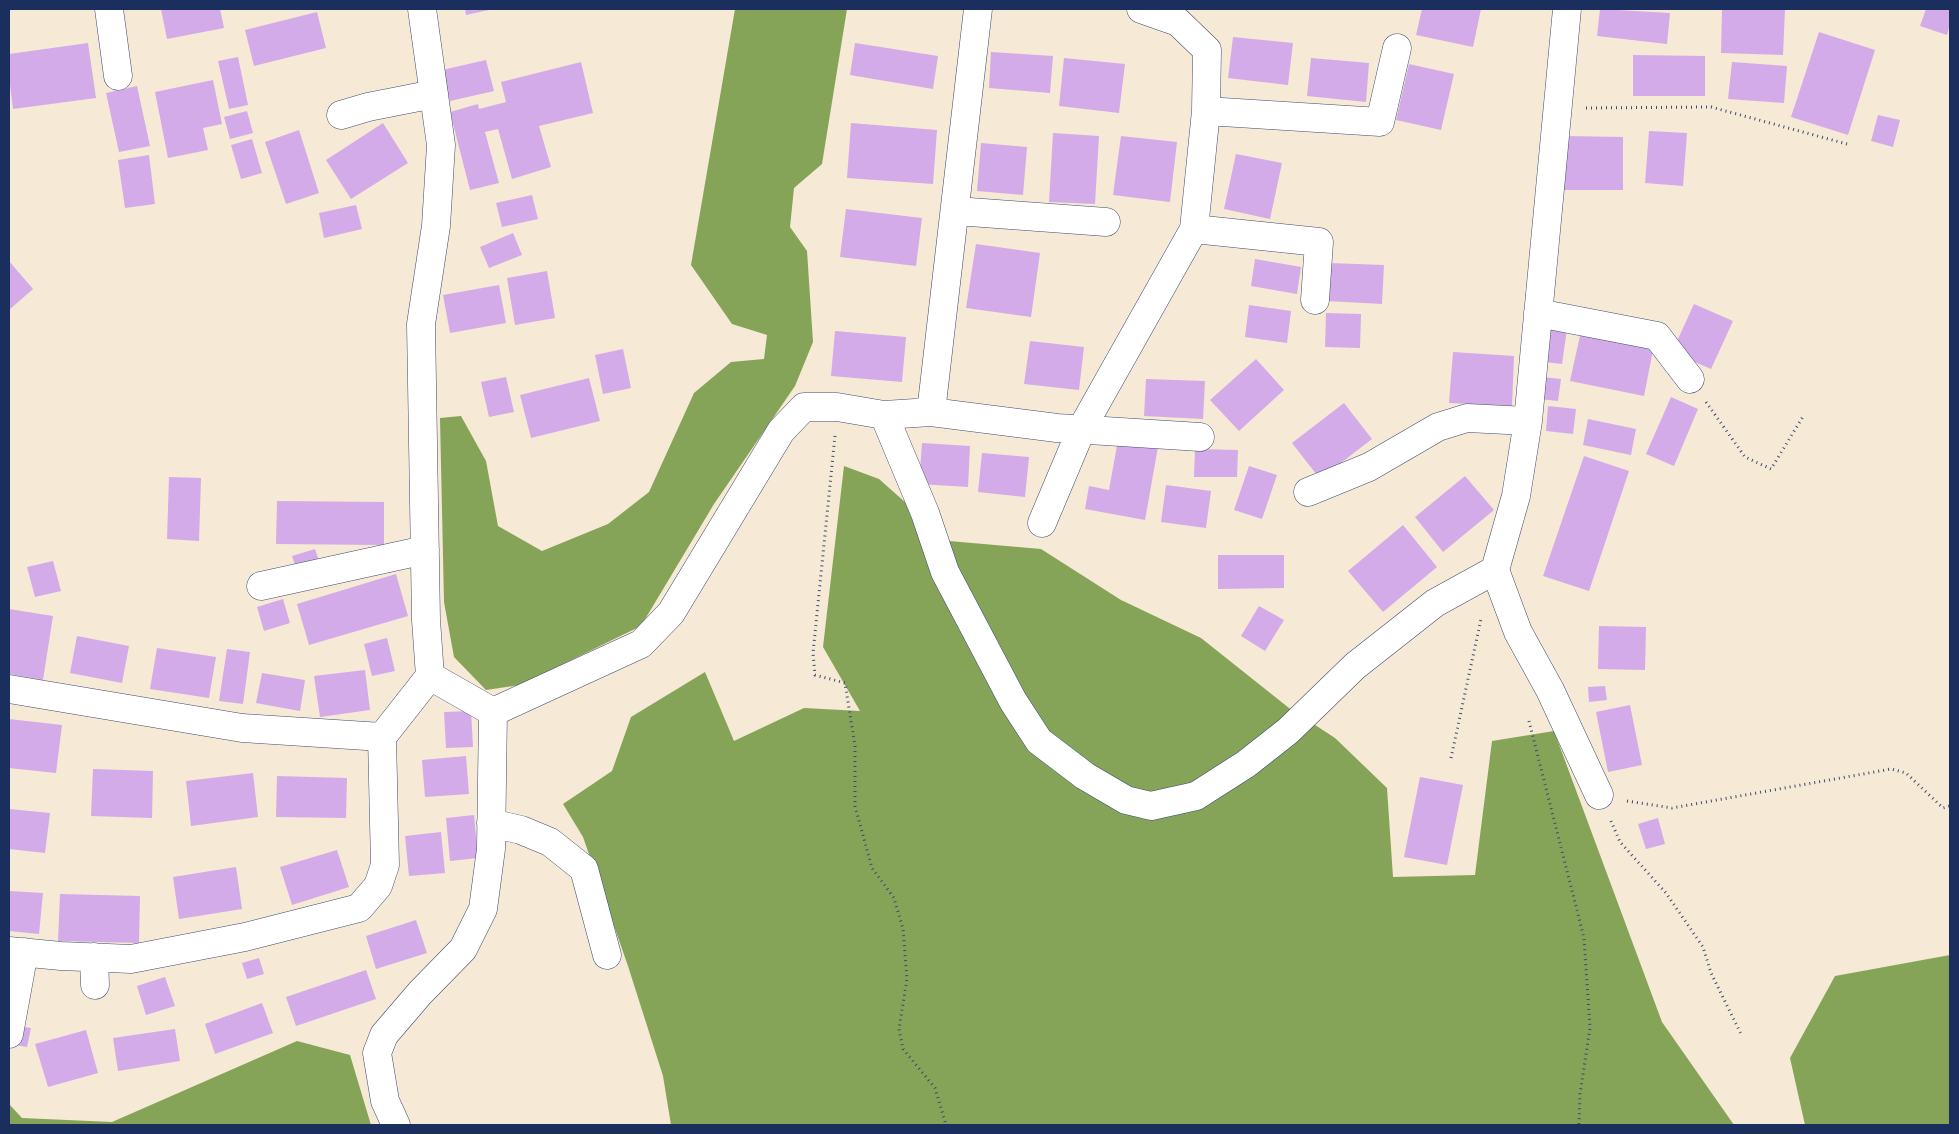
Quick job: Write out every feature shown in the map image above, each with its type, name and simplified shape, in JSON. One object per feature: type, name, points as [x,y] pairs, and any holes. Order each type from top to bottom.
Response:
[{"type":"street","points":[[109,9],[118,76]]},
{"type":"street","points":[[9,1034],[16,952],[131,959],[245,937],[359,908],[378,886],[385,866],[382,737],[430,676],[425,550],[421,324],[436,226],[441,154],[422,9]]},
{"type":"street","points":[[932,412],[978,9]]},
{"type":"street","points":[[1042,523],[1082,428],[1194,229],[1206,111],[1207,50],[1178,22],[1141,9]]},
{"type":"street","points":[[1567,9],[1528,421],[1516,496],[1495,570],[1518,632],[1550,690],[1599,795]]},
{"type":"street","points":[[1206,111],[1380,122],[1397,48]]},
{"type":"street","points":[[341,115],[368,107],[434,94]]},
{"type":"street","points":[[956,211],[1106,222]]},
{"type":"street","points":[[1194,229],[1319,242],[1315,300]]},
{"type":"street","points":[[1538,313],[1657,336],[1690,379]]},
{"type":"street","points":[[493,712],[641,644],[671,613],[781,431],[804,407],[837,407],[884,415],[932,412],[1057,428],[1082,428],[1200,437]]},
{"type":"street","points":[[884,415],[925,513],[945,572],[1013,701],[1039,741],[1085,776],[1126,800],[1151,806],[1196,796],[1246,764],[1288,731],[1355,666],[1435,603],[1495,570]]},
{"type":"street","points":[[1308,492],[1369,467],[1438,426],[1466,418],[1528,421]]},
{"type":"street","points":[[260,586],[425,550]]},
{"type":"street","points":[[430,676],[493,712]]},
{"type":"street","points":[[9,689],[242,728],[382,737]]},
{"type":"street","points":[[396,1125],[385,1101],[377,1053],[384,1035],[420,993],[463,949],[483,909],[491,848],[493,712]]},
{"type":"street","points":[[491,823],[521,830],[550,842],[584,869],[607,955]]},
{"type":"street","points":[[94,957],[94,985]]},
{"type":"path","points":[[1558,108],[1711,107],[1848,144]]},
{"type":"path","points":[[1690,379],[1745,457],[1771,469],[1804,415]]},
{"type":"path","points":[[837,407],[814,654],[815,676],[845,682],[855,746],[855,806],[872,868],[894,898],[903,929],[907,979],[899,1029],[903,1049],[935,1088],[946,1125]]},
{"type":"path","points":[[1451,758],[1481,619]]},
{"type":"path","points":[[1528,715],[1584,938],[1590,1028],[1580,1094],[1579,1125]]},
{"type":"path","points":[[1599,795],[1672,808],[1891,769],[1906,773],[1943,808],[1950,806]]},
{"type":"path","points":[[1599,795],[1620,842],[1666,893],[1704,947],[1711,973],[1742,1036]]},
{"type":"green space","points":[[735,9],[847,9],[822,164],[794,188],[790,227],[807,251],[813,342],[795,386],[714,504],[641,626],[520,685],[486,690],[454,657],[444,602],[440,418],[461,416],[486,461],[498,526],[542,551],[608,524],[649,492],[694,393],[731,362],[764,359],[767,335],[732,324],[691,265]]},
{"type":"green space","points":[[844,466],[879,479],[949,541],[1041,549],[1121,600],[1201,638],[1289,708],[1335,738],[1387,788],[1393,877],[1475,875],[1492,741],[1554,731],[1662,1022],[1734,1125],[671,1125],[663,1076],[628,966],[583,837],[563,804],[612,771],[631,717],[705,672],[734,741],[804,708],[860,711],[823,647]]},
{"type":"green space","points":[[1950,955],[1950,1125],[1805,1125],[1790,1058],[1835,976]]},
{"type":"green space","points":[[297,1041],[350,1055],[371,1125],[9,1125],[9,1104],[22,1118],[112,1122]]},
{"type":"building","points":[[161,9],[220,9],[224,28],[167,39]]},
{"type":"building","points":[[465,9],[489,9],[489,10],[466,15]]},
{"type":"building","points":[[1422,9],[1481,9],[1473,47],[1416,35]]},
{"type":"building","points":[[1600,9],[1670,13],[1667,44],[1597,36]]},
{"type":"building","points":[[1722,9],[1785,9],[1783,55],[1721,53]]},
{"type":"building","points":[[1926,9],[1950,9],[1950,24],[1947,35],[1920,26]]},
{"type":"building","points":[[317,12],[326,48],[254,66],[245,30]]},
{"type":"building","points":[[1819,32],[1875,50],[1848,135],[1791,117]]},
{"type":"building","points":[[1233,37],[1293,43],[1288,85],[1228,78]]},
{"type":"building","points":[[88,43],[96,98],[13,109],[9,77],[9,54]]},
{"type":"building","points":[[855,43],[938,56],[933,89],[850,75]]},
{"type":"building","points":[[991,52],[1053,56],[1050,93],[989,88]]},
{"type":"building","points":[[1633,55],[1705,56],[1705,96],[1633,96]]},
{"type":"building","points":[[238,57],[248,105],[229,109],[218,61]]},
{"type":"building","points":[[1064,58],[1125,64],[1119,113],[1059,106]]},
{"type":"building","points":[[1311,58],[1369,63],[1366,102],[1307,96]]},
{"type":"building","points":[[486,60],[494,91],[450,101],[442,70]]},
{"type":"building","points":[[581,62],[593,113],[539,126],[551,167],[512,179],[498,129],[485,132],[499,183],[470,190],[450,112],[478,104],[479,109],[506,102],[501,82]]},
{"type":"building","points":[[1732,62],[1787,66],[1784,103],[1728,99]]},
{"type":"building","points":[[1409,64],[1454,74],[1441,130],[1396,120]]},
{"type":"building","points":[[213,80],[222,124],[203,128],[208,150],[168,158],[155,92]]},
{"type":"building","points":[[137,86],[150,146],[119,152],[106,93]]},
{"type":"building","points":[[247,111],[253,133],[230,139],[224,117]]},
{"type":"building","points":[[1878,115],[1900,120],[1893,147],[1871,141]]},
{"type":"building","points":[[383,123],[408,163],[351,199],[326,160]]},
{"type":"building","points":[[851,123],[937,130],[933,184],[847,178]]},
{"type":"building","points":[[299,130],[319,193],[286,204],[265,142]]},
{"type":"building","points":[[1649,131],[1687,133],[1683,186],[1645,183]]},
{"type":"building","points":[[1053,133],[1099,136],[1095,204],[1049,202]]},
{"type":"building","points":[[1121,136],[1177,142],[1170,202],[1113,195]]},
{"type":"building","points":[[1565,136],[1623,137],[1623,190],[1564,190]]},
{"type":"building","points":[[252,139],[262,173],[241,179],[231,145]]},
{"type":"building","points":[[981,143],[1027,147],[1023,195],[977,191]]},
{"type":"building","points":[[1236,154],[1282,163],[1270,219],[1224,209]]},
{"type":"building","points":[[149,155],[155,204],[125,208],[118,160]]},
{"type":"building","points":[[532,195],[538,219],[502,227],[496,203]]},
{"type":"building","points":[[356,205],[362,229],[324,238],[319,213]]},
{"type":"building","points":[[846,209],[922,218],[916,266],[840,257]]},
{"type":"building","points":[[513,233],[522,255],[489,268],[480,247]]},
{"type":"building","points":[[976,244],[1040,253],[1031,317],[966,308]]},
{"type":"building","points":[[1255,259],[1301,267],[1297,294],[1251,286]]},
{"type":"building","points":[[9,261],[33,289],[9,310]]},
{"type":"building","points":[[1329,263],[1384,265],[1382,304],[1327,301]]},
{"type":"building","points":[[547,271],[555,318],[515,325],[507,278]]},
{"type":"building","points":[[499,285],[506,323],[450,333],[443,295]]},
{"type":"building","points":[[1694,304],[1733,321],[1711,369],[1672,352]]},
{"type":"building","points":[[1249,305],[1291,311],[1287,343],[1245,337]]},
{"type":"building","points":[[1326,313],[1361,314],[1360,348],[1325,347]]},
{"type":"building","points":[[1548,327],[1567,329],[1562,364],[1544,362]]},
{"type":"building","points":[[835,331],[906,337],[902,382],[831,376]]},
{"type":"building","points":[[1581,331],[1654,345],[1644,396],[1570,381]]},
{"type":"building","points":[[1030,341],[1084,347],[1079,390],[1024,384]]},
{"type":"building","points":[[623,349],[631,388],[603,394],[595,355]]},
{"type":"building","points":[[1453,352],[1514,356],[1512,406],[1449,403]]},
{"type":"building","points":[[1256,359],[1284,390],[1239,431],[1210,400]]},
{"type":"building","points":[[506,377],[514,412],[489,417],[481,382]]},
{"type":"building","points":[[1542,377],[1561,379],[1558,401],[1539,399]]},
{"type":"building","points":[[589,378],[600,421],[531,438],[520,395]]},
{"type":"building","points":[[1146,379],[1205,381],[1203,419],[1144,416]]},
{"type":"building","points":[[1671,397],[1698,409],[1674,466],[1646,454]]},
{"type":"building","points":[[1344,403],[1372,439],[1320,479],[1292,443]]},
{"type":"building","points":[[1548,406],[1576,409],[1573,434],[1546,431]]},
{"type":"building","points":[[1588,419],[1636,429],[1631,455],[1583,445]]},
{"type":"building","points":[[1118,440],[1158,447],[1145,520],[1085,509],[1089,486],[1109,490]]},
{"type":"building","points":[[922,443],[970,446],[968,487],[919,484]]},
{"type":"building","points":[[1195,449],[1238,450],[1237,477],[1194,477]]},
{"type":"building","points":[[982,453],[1029,457],[1025,497],[978,492]]},
{"type":"building","points":[[1584,456],[1629,471],[1589,591],[1543,576]]},
{"type":"building","points":[[1249,466],[1277,475],[1262,519],[1234,510]]},
{"type":"building","points":[[1465,476],[1494,510],[1443,552],[1415,517]]},
{"type":"building","points":[[169,477],[201,478],[199,541],[167,539]]},
{"type":"building","points":[[1166,485],[1211,491],[1206,528],[1161,522]]},
{"type":"building","points":[[277,501],[384,502],[384,545],[276,544]]},
{"type":"building","points":[[1403,525],[1437,567],[1383,612],[1348,571]]},
{"type":"building","points":[[315,549],[320,564],[297,571],[292,556]]},
{"type":"building","points":[[1218,555],[1284,555],[1284,588],[1218,589]]},
{"type":"building","points":[[53,561],[61,591],[35,597],[27,567]]},
{"type":"building","points":[[396,574],[408,616],[309,645],[297,604]]},
{"type":"building","points":[[283,599],[290,623],[264,631],[257,607]]},
{"type":"building","points":[[1259,606],[1284,620],[1265,651],[1241,636]]},
{"type":"building","points":[[9,609],[53,616],[43,680],[9,674]]},
{"type":"building","points":[[1599,626],[1646,627],[1645,670],[1598,669]]},
{"type":"building","points":[[77,636],[129,646],[122,683],[70,673]]},
{"type":"building","points":[[387,638],[395,671],[372,676],[364,644]]},
{"type":"building","points":[[157,648],[216,657],[209,698],[150,689]]},
{"type":"building","points":[[227,649],[250,652],[243,704],[219,701]]},
{"type":"building","points":[[365,670],[370,710],[320,717],[314,676]]},
{"type":"building","points":[[262,673],[305,680],[300,711],[256,703]]},
{"type":"building","points":[[1605,686],[1607,700],[1589,702],[1588,687]]},
{"type":"building","points":[[1630,705],[1642,765],[1608,772],[1596,712]]},
{"type":"building","points":[[471,711],[473,747],[446,748],[444,712]]},
{"type":"building","points":[[9,719],[62,725],[56,773],[9,768]]},
{"type":"building","points":[[466,756],[469,794],[425,797],[422,760]]},
{"type":"building","points":[[93,769],[153,771],[152,818],[91,816]]},
{"type":"building","points":[[253,773],[258,817],[191,826],[186,781]]},
{"type":"building","points":[[277,776],[347,778],[346,818],[276,817]]},
{"type":"building","points":[[1420,777],[1463,785],[1447,865],[1404,857]]},
{"type":"building","points":[[9,809],[50,813],[45,853],[9,849]]},
{"type":"building","points":[[474,815],[478,858],[450,861],[446,818]]},
{"type":"building","points":[[1658,818],[1665,844],[1646,849],[1638,824]]},
{"type":"building","points":[[441,832],[445,873],[409,876],[405,836]]},
{"type":"building","points":[[337,850],[349,887],[292,905],[280,867]]},
{"type":"building","points":[[236,867],[242,909],[179,919],[173,877]]},
{"type":"building","points":[[9,891],[43,893],[39,934],[9,931]]},
{"type":"building","points":[[60,894],[140,896],[139,943],[58,941]]},
{"type":"building","points":[[416,920],[427,953],[376,969],[366,936]]},
{"type":"building","points":[[259,958],[264,974],[247,979],[242,963]]},
{"type":"building","points":[[366,970],[376,999],[296,1026],[286,997]]},
{"type":"building","points":[[165,977],[175,1006],[146,1015],[137,986]]},
{"type":"building","points":[[262,1003],[273,1033],[215,1054],[205,1024]]},
{"type":"building","points":[[19,1026],[31,1028],[27,1047],[15,1045]]},
{"type":"building","points":[[175,1029],[180,1061],[118,1071],[113,1038]]},
{"type":"building","points":[[86,1030],[98,1073],[48,1087],[35,1044]]}]
